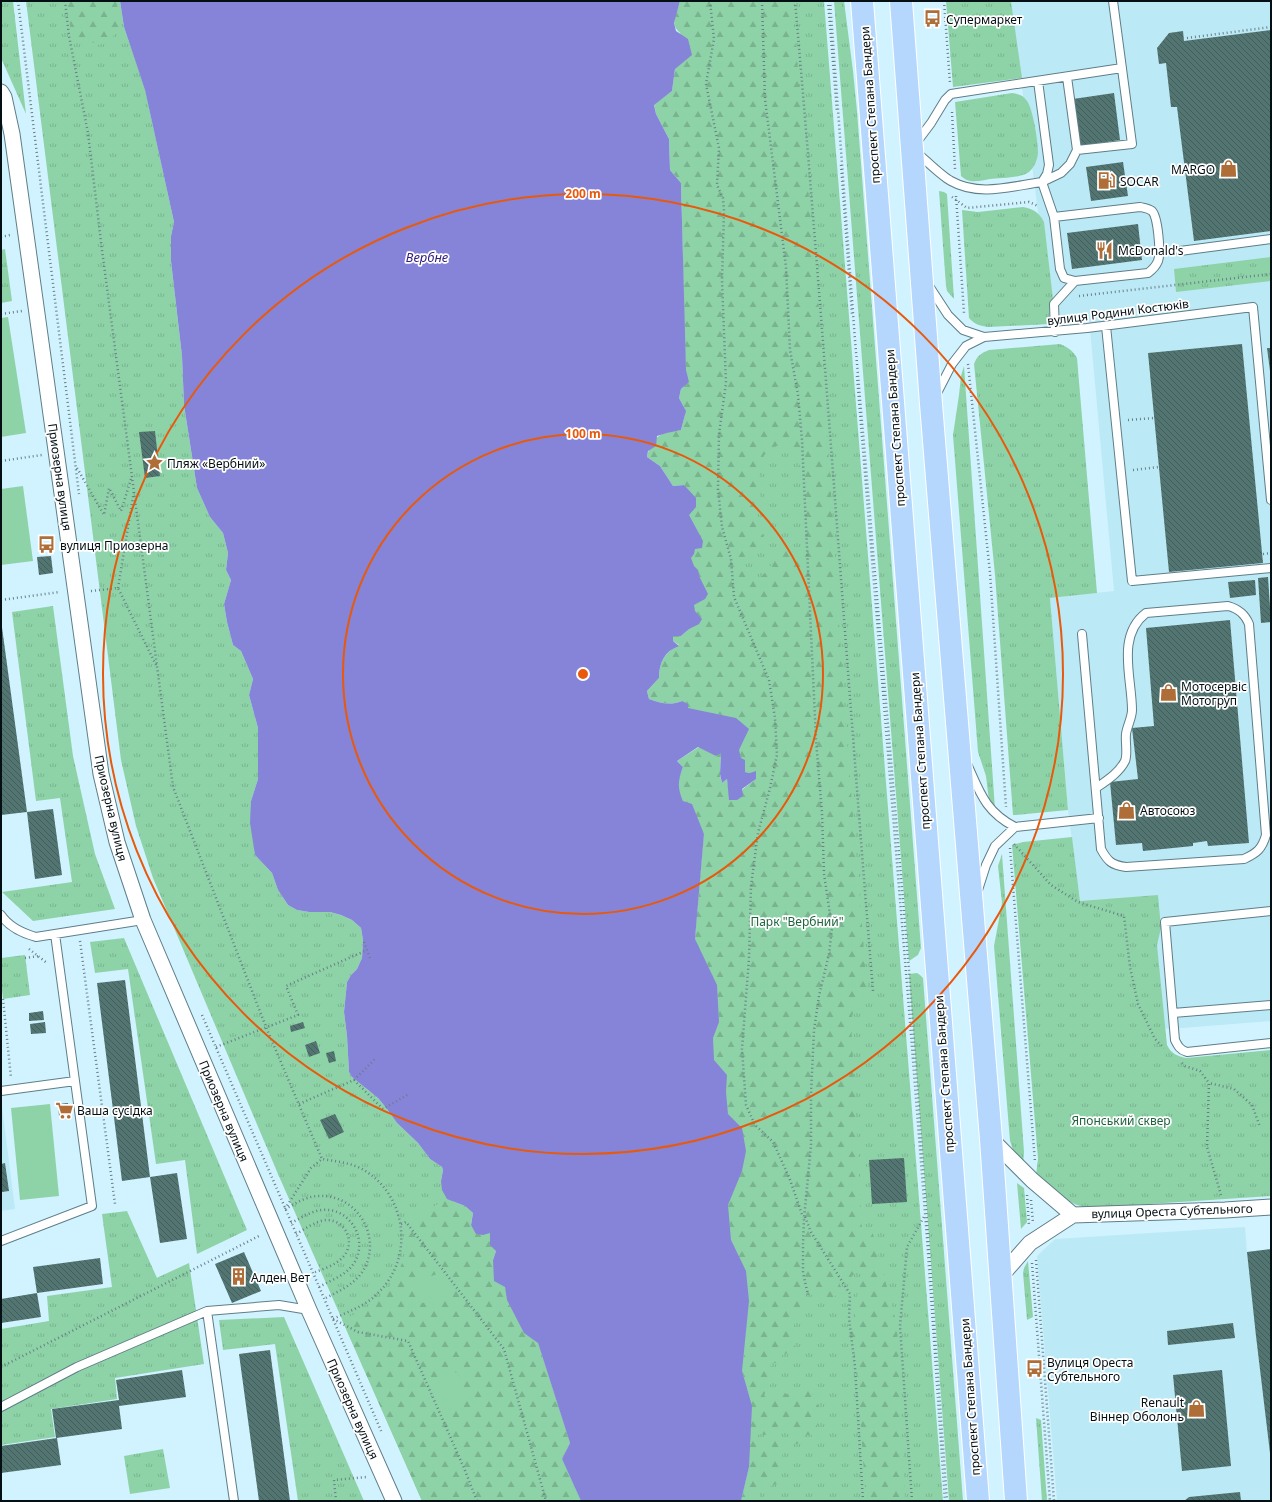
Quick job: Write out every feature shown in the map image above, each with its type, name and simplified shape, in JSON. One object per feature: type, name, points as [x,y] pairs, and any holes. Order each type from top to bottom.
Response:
[{"type":"main road","name":"проспект Степана Бандери","points":[[862,1],[978,1501]]},
{"type":"main road","points":[[904,7],[921,274],[991,1139],[1016,1501]]},
{"type":"street","name":"Приозерна вулиця","points":[[1,92],[4,97],[7,135],[101,774],[117,842],[143,920],[309,1310],[394,1501]]},
{"type":"street","points":[[991,1139],[1030,1177],[1073,1215],[1032,1241],[1000,1277]]},
{"type":"street","name":"вулиця Ореста Субтельного","points":[[1073,1215],[1271,1207]]},
{"type":"lane","points":[[1077,150],[1132,144],[1114,1]]},
{"type":"lane","points":[[1067,77],[1077,150],[1070,164],[1061,173],[1042,182],[984,190],[970,189],[951,181],[912,148],[945,100],[951,94],[1122,68]]},
{"type":"lane","points":[[1038,81],[1049,165],[1047,174],[1042,182]]},
{"type":"lane","points":[[1042,182],[1054,217],[1060,269],[1064,278],[1074,281],[1148,274],[1158,261],[1160,251],[1155,217],[1152,211],[1146,208],[1140,207],[1054,217]]},
{"type":"lane","points":[[1180,251],[1271,239]]},
{"type":"lane","points":[[921,274],[948,315],[965,332],[984,338]]},
{"type":"lane","points":[[1055,332],[1054,304],[1074,281]]},
{"type":"lane","name":"вулиця Родини Костюків","points":[[984,338],[1055,332],[1253,307],[1271,500]]},
{"type":"lane","points":[[1106,326],[1132,581],[1271,568]]},
{"type":"lane","points":[[931,404],[952,364],[966,346],[984,338]]},
{"type":"lane","points":[[1082,634],[1096,788],[1102,849],[1106,858],[1114,866],[1126,868],[1244,859],[1254,854],[1263,845],[1266,835],[1249,624],[1245,616],[1237,608],[1228,606],[1146,613],[1138,619],[1132,630],[1128,645],[1132,712],[1126,734],[1125,760],[1116,773],[1096,788]]},
{"type":"lane","points":[[959,746],[983,800],[1010,830]]},
{"type":"lane","points":[[973,908],[986,864],[995,846],[1010,830],[1099,818]]},
{"type":"lane","points":[[1271,911],[1165,922],[1175,1040],[1181,1050],[1187,1052],[1271,1043]]},
{"type":"lane","points":[[1,915],[4,920],[20,932],[36,937],[143,920]]},
{"type":"lane","points":[[1,1242],[92,1206],[55,934]]},
{"type":"lane","points":[[1173,1013],[1271,1005]]},
{"type":"lane","points":[[1,1091],[75,1081]]},
{"type":"lane","points":[[1,1407],[77,1366],[207,1311],[279,1305],[309,1310]]},
{"type":"lane","points":[[207,1311],[234,1501]]},
{"type":"path","points":[[18,1],[80,497]]},
{"type":"path","points":[[65,1],[68,36],[88,133],[173,787],[266,1027],[322,1159]]},
{"type":"path","points":[[710,1],[714,39],[706,84],[719,148],[717,185],[723,198],[724,212],[722,281],[726,383],[719,434],[718,489],[722,528],[731,559],[734,596],[768,680],[775,718],[777,755],[758,833],[751,886],[749,958],[744,1006],[742,1049],[746,1105],[754,1124],[773,1142],[811,1232],[850,1294],[849,1318],[855,1367],[863,1501]]},
{"type":"path","points":[[762,1],[765,99],[786,267],[790,350],[798,395],[802,440],[816,740],[822,813],[824,874],[832,928],[829,954],[819,996],[814,1030],[811,1094],[811,1145],[804,1217],[803,1273],[808,1295]]},
{"type":"path","points":[[795,1],[825,351],[851,716],[873,991]]},
{"type":"path","points":[[829,1],[855,340],[907,954],[927,1211],[946,1501]]},
{"type":"path","points":[[829,1],[853,325],[925,1214],[946,1501]]},
{"type":"path","points":[[944,1],[965,332]]},
{"type":"path","points":[[1187,38],[1271,27]]},
{"type":"path","points":[[952,197],[967,208],[1029,202],[1040,206]]},
{"type":"path","points":[[1,237],[15,235]]},
{"type":"path","points":[[1065,291],[1071,296],[1271,274]]},
{"type":"path","points":[[1,314],[26,310]]},
{"type":"path","points":[[966,346],[990,573],[1010,830],[1035,1159],[1026,1188],[1032,1241],[1054,1501]]},
{"type":"path","points":[[1,461],[45,454]]},
{"type":"path","points":[[76,466],[104,515],[109,488],[122,511],[132,474]]},
{"type":"path","points":[[134,488],[118,588],[157,667]]},
{"type":"path","points":[[1263,554],[1271,554]]},
{"type":"path","points":[[92,598],[91,591],[118,588]]},
{"type":"path","points":[[1,600],[62,592]]},
{"type":"path","points":[[1010,830],[1051,885],[1078,902],[1124,916],[1130,968],[1138,1004],[1155,1039],[1165,1048]]},
{"type":"path","points":[[79,930],[115,1204]]},
{"type":"path","points":[[364,942],[370,958]]},
{"type":"path","points":[[28,947],[49,964]]},
{"type":"path","points":[[216,1047],[298,1015],[286,986],[367,950]]},
{"type":"path","points":[[25,958],[38,956]]},
{"type":"path","points":[[3,999],[12,1089]]},
{"type":"path","points":[[201,1012],[383,1435]]},
{"type":"path","points":[[299,1104],[354,1080],[376,1058]]},
{"type":"path","points":[[1180,1062],[1185,1066],[1200,1071],[1209,1083],[1207,1147],[1225,1210]]},
{"type":"path","points":[[354,1080],[383,1109],[409,1094]]},
{"type":"path","points":[[1209,1083],[1234,1089],[1252,1105],[1260,1127]]},
{"type":"path","points":[[285,1209],[311,1168],[322,1159],[340,1161],[358,1167],[373,1177],[386,1190],[395,1206],[401,1224],[402,1242],[399,1260],[391,1277],[380,1291],[366,1303],[333,1319]]},
{"type":"path","points":[[1030,1177],[1032,1241],[1050,1501]]},
{"type":"path","points":[[285,1209],[308,1197],[332,1197],[343,1201],[353,1208],[361,1217],[367,1228],[370,1239],[370,1252],[367,1263],[361,1274],[353,1283],[324,1299]]},
{"type":"path","points":[[291,1223],[312,1212],[323,1210],[334,1211],[344,1215],[352,1222],[357,1232],[359,1242],[358,1253],[354,1263],[347,1271],[319,1287]]},
{"type":"path","points":[[912,1501],[900,1326],[907,1247],[927,1211]]},
{"type":"path","points":[[296,1234],[321,1221],[328,1220],[341,1225],[348,1236],[349,1244],[344,1256],[338,1261],[313,1273]]},
{"type":"path","points":[[401,1224],[406,1222],[504,1349],[546,1501]]},
{"type":"path","points":[[1,1367],[262,1234]]},
{"type":"path","points":[[333,1319],[358,1332],[408,1341],[477,1501]]},
{"type":"path","points":[[364,1470],[370,1483]]},
{"type":"path","points":[[336,1501],[334,1480],[367,1477]]},
{"type":"shaded area","points":[[1011,1],[1271,1],[1271,1021],[1170,1029],[1161,1028],[1080,901],[1068,810],[1050,598],[1114,591],[1089,318],[1052,322]]},
{"type":"shaded area","points":[[1,1107],[15,1209],[1,1211]]},
{"type":"shaded area","points":[[1245,1227],[1247,1252],[1271,1249],[1271,1501],[1057,1501],[1037,1256],[1055,1239]]},
{"type":"green space","points":[[1,1],[13,1],[26,114],[1,58]]},
{"type":"green space","points":[[26,1],[120,1],[124,27],[145,89],[174,222],[171,236],[171,261],[182,356],[184,405],[197,488],[210,517],[223,533],[228,553],[226,570],[231,580],[224,604],[227,622],[233,645],[241,651],[253,679],[249,695],[258,728],[258,779],[251,801],[255,855],[272,873],[278,890],[288,905],[297,910],[309,912],[330,912],[341,915],[352,920],[361,928],[363,940],[362,958],[357,969],[347,982],[344,1012],[349,1072],[352,1077],[378,1098],[397,1123],[418,1143],[430,1159],[442,1167],[443,1170],[441,1181],[538,1343],[570,1443],[562,1459],[581,1501],[422,1501],[278,1174],[153,878],[136,826],[121,760]]},
{"type":"green space","points":[[67,1],[117,1],[119,27],[110,41],[98,45],[88,40],[79,41],[74,39],[71,34]]},
{"type":"green space","name":"Парк \"Вербний\"","points":[[680,1],[824,1],[943,1501],[741,1501],[749,1467],[695,939],[704,834],[729,800],[756,779],[688,708]]},
{"type":"green space","name":"Парк \"Вербний\"","points":[[680,1],[792,1],[823,366],[845,717],[867,987],[855,1004],[851,1022],[862,1232],[870,1231],[873,1234],[897,1325],[905,1501],[866,1501],[859,1402],[859,1373],[853,1346],[851,1343],[844,1341],[842,1338],[848,1330],[855,1315],[858,1291],[863,1270],[856,1272],[850,1278],[843,1277],[839,1282],[843,1292],[835,1296],[827,1305],[812,1295],[804,1295],[798,1319],[792,1328],[797,1334],[794,1351],[779,1356],[779,1363],[771,1363],[770,1369],[775,1376],[764,1395],[768,1400],[776,1390],[795,1397],[798,1390],[805,1387],[811,1393],[821,1411],[815,1435],[806,1435],[803,1443],[795,1444],[791,1435],[784,1426],[767,1428],[767,1435],[759,1434],[754,1440],[762,1445],[771,1441],[779,1441],[783,1470],[778,1483],[758,1489],[761,1501],[741,1501],[749,1467],[752,1406],[742,1371],[746,1338],[736,1251],[731,1240],[728,1205],[742,1171],[742,1128],[728,1114],[726,1092],[727,1075],[714,1060],[713,1038],[719,1022],[717,985],[695,939],[704,834],[683,801],[678,790],[679,778],[683,767],[677,761],[699,747],[707,751],[721,753],[720,775],[722,783],[727,779],[730,800],[756,779],[756,771],[750,773],[745,772],[745,760],[741,758],[739,750],[749,729],[736,718],[688,708],[682,701],[669,704],[657,702],[649,699],[647,691],[659,678],[660,667],[664,658],[670,651],[679,645],[673,641],[673,636],[681,636],[689,629],[699,624],[702,619],[695,611],[694,605],[708,594],[700,578],[698,570],[694,566],[691,558],[700,534],[689,515],[696,507],[684,485],[673,486],[660,466],[647,457],[652,444],[658,436],[668,432],[681,430],[686,411],[679,398],[681,389],[689,382],[686,370],[681,183],[670,170],[669,139],[656,114],[654,104],[672,91],[675,69],[688,39],[677,30],[674,23]],"holes":[[[775,446],[788,446],[798,450],[805,527],[804,550],[794,552],[787,546],[762,576],[753,580],[744,571],[743,557],[758,552],[762,548],[763,544],[762,532],[756,519],[761,506],[759,470],[763,456]]]},
{"type":"green space","points":[[834,1],[844,1],[857,111],[921,948],[918,955],[909,961]]},
{"type":"green space","points":[[946,1],[1011,1],[1022,78],[953,87]]},
{"type":"green space","points":[[1012,93],[1019,94],[1024,97],[1031,111],[1038,147],[1037,158],[1034,166],[1026,174],[1016,177],[975,181],[964,179],[961,176],[955,102]]},
{"type":"green space","points":[[939,191],[947,194],[954,299],[947,291],[946,286]]},
{"type":"green space","points":[[1023,207],[1035,212],[1044,222],[1053,299],[1049,304],[1050,324],[988,327],[980,325],[973,322],[969,318],[962,210],[978,212]]},
{"type":"green space","points":[[5,249],[12,301],[1,303],[1,250]]},
{"type":"green space","points":[[1271,257],[1271,281],[1176,292],[1174,269]]},
{"type":"green space","points":[[8,317],[26,433],[1,437],[1,318]]},
{"type":"green space","points":[[1060,344],[1074,353],[1077,358],[1097,593],[1050,598],[1068,810],[1013,815],[995,575],[974,364],[980,355],[989,350]]},
{"type":"green space","points":[[964,366],[995,809],[989,801],[986,776],[978,752],[953,435],[961,376]]},
{"type":"green space","points":[[23,486],[33,561],[1,565],[1,489]]},
{"type":"green space","points":[[53,606],[73,756],[95,854],[115,909],[33,921],[2,892],[72,882],[60,798],[36,801],[12,612]]},
{"type":"green space","name":"Японський сквер","points":[[1072,837],[1080,901],[1158,895],[1161,928],[1157,945],[1167,1045],[1170,1050],[1177,1055],[1186,1058],[1271,1050],[1271,1196],[1088,1208],[1072,1203],[1054,1191],[1036,1175],[1038,1159],[1012,845],[1023,842]]},
{"type":"green space","points":[[1002,854],[1024,1152],[1023,1165],[1016,1158],[1010,1141],[994,946],[1002,903],[998,866]]},
{"type":"green space","points":[[124,938],[247,1230],[197,1254],[185,1160],[156,1164],[128,969],[95,973],[90,942]]},
{"type":"green space","points":[[25,955],[30,995],[3,999],[1,958]]},
{"type":"green space","points":[[917,973],[923,978],[963,1501],[949,1501],[909,974]]},
{"type":"green space","points":[[50,1104],[59,1196],[20,1200],[11,1108]]},
{"type":"green space","points":[[1017,1183],[1024,1188],[1027,1222],[1021,1229]]},
{"type":"green space","points":[[447,1199],[465,1206],[473,1213],[471,1224],[490,1232],[496,1251],[493,1260],[505,1287],[507,1300],[524,1333],[538,1343],[570,1443],[562,1459],[581,1501],[422,1501],[342,1320],[368,1308],[375,1303],[395,1279],[406,1250],[406,1222]]},
{"type":"green space","points":[[127,1211],[157,1278],[189,1263],[204,1364],[115,1378],[117,1399],[51,1409],[55,1437],[1,1445],[1,1329],[49,1321],[47,1296],[112,1287],[102,1214]]},
{"type":"green space","points":[[1028,1261],[1033,1317],[1027,1320],[1023,1273]]},
{"type":"green space","points":[[448,1270],[453,1296],[422,1303],[418,1281]]},
{"type":"green space","points":[[284,1317],[364,1501],[298,1501],[275,1344],[223,1350],[219,1320]]},
{"type":"green space","points":[[457,1372],[467,1395],[440,1412],[426,1384]]},
{"type":"green space","points":[[1036,1418],[1041,1420],[1047,1501],[1042,1501]]},
{"type":"green space","points":[[163,1449],[170,1488],[130,1494],[124,1456]]},
{"type":"water","name":"Вербне","points":[[120,1],[680,1],[674,23],[676,31],[688,39],[692,55],[675,69],[672,91],[654,105],[656,114],[669,139],[670,170],[681,183],[686,370],[689,382],[681,389],[679,398],[686,411],[681,430],[657,436],[656,446],[648,451],[647,457],[660,466],[673,486],[684,485],[696,498],[696,507],[689,515],[703,541],[702,548],[695,549],[691,558],[694,566],[698,570],[700,578],[708,594],[705,599],[694,605],[695,611],[702,619],[699,624],[689,629],[681,636],[673,636],[673,641],[679,646],[670,651],[664,658],[660,667],[659,678],[647,691],[649,699],[657,702],[669,704],[682,701],[688,704],[688,708],[736,718],[749,729],[739,750],[741,758],[745,760],[745,772],[750,773],[756,771],[756,779],[742,789],[743,796],[737,800],[729,800],[727,779],[722,783],[720,774],[721,753],[716,756],[698,747],[677,761],[683,767],[679,784],[681,796],[683,801],[692,804],[704,834],[695,939],[717,985],[719,1022],[713,1038],[714,1060],[727,1075],[726,1092],[728,1114],[742,1128],[746,1151],[742,1171],[728,1205],[731,1240],[746,1271],[749,1301],[742,1371],[752,1406],[749,1467],[741,1501],[581,1501],[562,1459],[570,1443],[538,1343],[524,1333],[507,1300],[505,1287],[494,1281],[493,1260],[496,1251],[490,1245],[490,1233],[483,1235],[476,1234],[471,1225],[473,1213],[465,1206],[447,1199],[442,1190],[442,1167],[430,1159],[418,1143],[397,1123],[378,1098],[352,1077],[349,1072],[344,1012],[347,982],[357,969],[362,958],[363,940],[361,928],[352,920],[341,915],[330,912],[309,912],[297,910],[288,905],[278,890],[272,873],[255,855],[250,823],[251,801],[258,779],[258,728],[249,695],[253,679],[241,651],[233,645],[227,622],[224,604],[231,580],[226,570],[228,553],[223,533],[210,517],[197,488],[184,405],[182,356],[171,261],[171,236],[174,222],[145,90],[124,27]]},
{"type":"building","name":"MARGO","points":[[1271,30],[1271,231],[1194,241],[1177,107],[1171,107],[1166,63],[1159,64],[1157,48],[1169,33],[1183,31],[1184,41]]},
{"type":"building","points":[[1114,93],[1120,140],[1080,146],[1073,99]]},
{"type":"building","name":"SOCAR","points":[[1123,162],[1128,196],[1091,201],[1086,167]]},
{"type":"building","name":"McDonald's","points":[[1138,224],[1142,260],[1072,269],[1067,233]]},
{"type":"building","points":[[1242,344],[1263,563],[1169,572],[1148,353]]},
{"type":"building","points":[[1267,348],[1271,348],[1271,371],[1270,371]]},
{"type":"building","points":[[155,431],[160,476],[145,478],[139,432]]},
{"type":"building","points":[[51,556],[53,573],[39,575],[37,557]]},
{"type":"building","points":[[1268,577],[1271,622],[1261,623],[1258,578]]},
{"type":"building","points":[[1255,580],[1256,595],[1230,598],[1228,582]]},
{"type":"building","points":[[1,620],[27,812],[1,815]]},
{"type":"building","points":[[1230,620],[1249,843],[1208,846],[1207,841],[1193,843],[1193,846],[1143,851],[1142,843],[1116,845],[1110,782],[1138,779],[1132,728],[1154,726],[1146,628]]},
{"type":"building","points":[[53,809],[62,875],[35,879],[27,812]]},
{"type":"building","points":[[125,980],[150,1177],[122,1181],[97,983]]},
{"type":"building","points":[[43,1011],[44,1020],[29,1021],[29,1013]]},
{"type":"building","points":[[45,1022],[46,1033],[31,1034],[30,1024]]},
{"type":"building","points":[[303,1022],[305,1028],[291,1032],[290,1026]]},
{"type":"building","points":[[316,1041],[320,1053],[309,1057],[305,1045]]},
{"type":"building","points":[[334,1051],[336,1061],[329,1063],[326,1053]]},
{"type":"building","name":"Ваша сусідка","points":[[68,1103],[69,1115],[59,1116],[58,1104]]},
{"type":"building","points":[[335,1114],[344,1132],[329,1139],[320,1120]]},
{"type":"building","points":[[904,1158],[907,1202],[872,1204],[869,1160]]},
{"type":"building","points":[[5,1163],[9,1191],[2,1192],[1,1164]]},
{"type":"building","points":[[177,1173],[187,1239],[160,1243],[150,1177]]},
{"type":"building","points":[[1271,1249],[1271,1452],[1270,1453],[1247,1252]]},
{"type":"building","name":"Алден Вет","points":[[244,1252],[261,1291],[232,1303],[215,1264]]},
{"type":"building","points":[[100,1258],[103,1284],[37,1293],[33,1267]]},
{"type":"building","points":[[37,1293],[41,1317],[1,1323],[1,1299]]},
{"type":"building","points":[[1233,1323],[1235,1338],[1168,1345],[1167,1331]]},
{"type":"building","points":[[270,1350],[290,1501],[259,1501],[239,1354]]},
{"type":"building","points":[[182,1370],[186,1397],[119,1406],[122,1429],[56,1438],[52,1409],[119,1400],[116,1380]]},
{"type":"building","points":[[1222,1370],[1231,1466],[1182,1471],[1173,1375]]},
{"type":"building","points":[[57,1438],[61,1465],[1,1473],[1,1446]]},
{"type":"building","points":[[1240,1492],[1241,1501],[1184,1501],[1189,1497]]},
{"type":"place","name":"Супермаркет","points":[[933,19]]},
{"type":"place","name":"MARGO","points":[[1228,169]]},
{"type":"place","name":"SOCAR","points":[[1107,181]]},
{"type":"place","name":"McDonald's","points":[[1105,250]]},
{"type":"place","name":"Пляж «Вербний»","points":[[154,463]]},
{"type":"place","name":"вулиця Приозерна","points":[[47,545]]},
{"type":"place","name":"Мотосервіс Мотогруп","points":[[1168,693]]},
{"type":"place","name":"Автосоюз","points":[[1127,810]]},
{"type":"place","name":"Ваша сусідка","points":[[64,1110]]},
{"type":"place","name":"Алден Вет","points":[[238,1277]]},
{"type":"place","name":"Вулиця Ореста Субтельного","points":[[1034,1369]]},
{"type":"place","name":"Renault Віннер Оболонь","points":[[1197,1409]]}]
